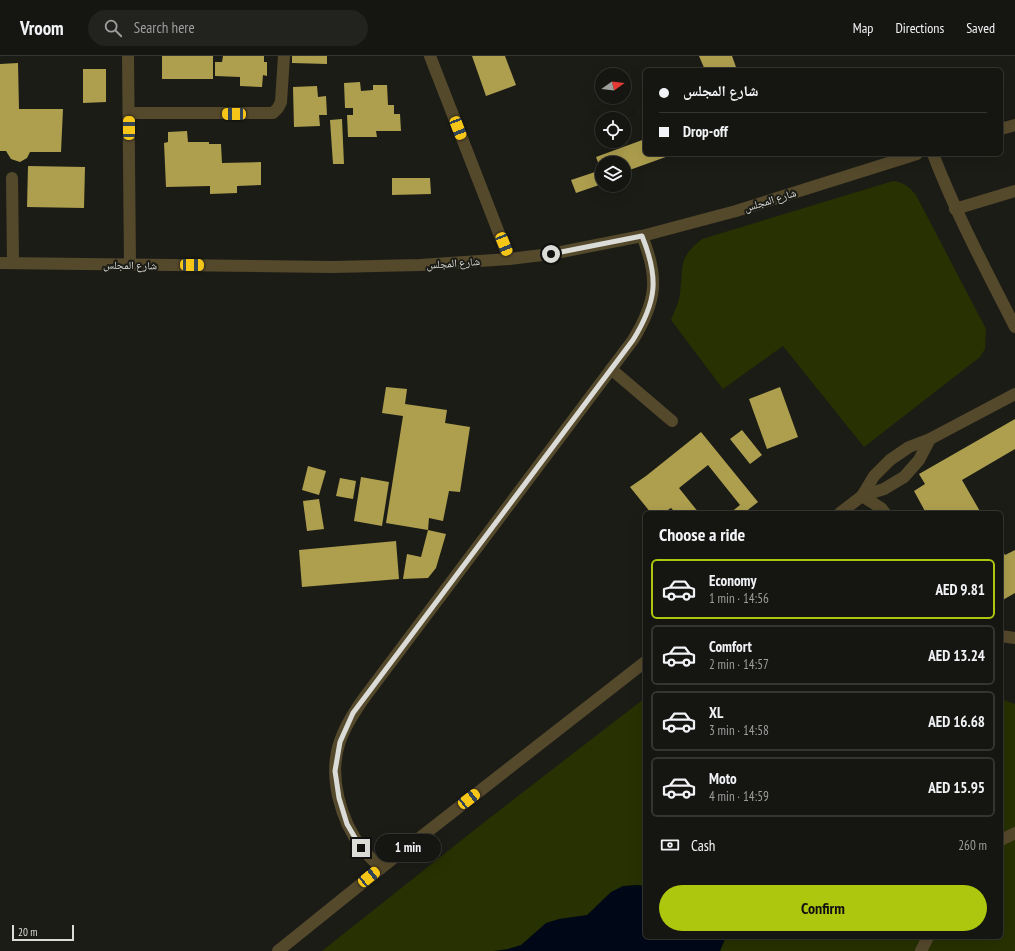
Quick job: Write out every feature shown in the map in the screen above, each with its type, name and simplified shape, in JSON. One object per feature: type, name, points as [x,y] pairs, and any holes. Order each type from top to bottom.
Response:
[{"type":"street","points":[[128,56],[130,265]]},
{"type":"street","points":[[129,112],[273,113],[281,102],[284,56]]},
{"type":"street","points":[[430,56],[509,259]]},
{"type":"street","points":[[1003,128],[1015,125]]},
{"type":"street","name":"شارع المجلس","points":[[0,263],[372,266],[420,265],[509,259],[551,254],[642,236],[736,211],[909,156]]},
{"type":"street","points":[[934,156],[955,209],[1015,327]]},
{"type":"street","points":[[12,178],[13,263]]},
{"type":"street","points":[[955,209],[1015,191]]},
{"type":"street","points":[[381,868],[361,848],[347,824],[339,798],[335,771],[340,742],[353,713],[633,340],[645,321],[652,300],[654,278],[650,256],[642,236]]},
{"type":"street","points":[[611,369],[672,421]]},
{"type":"street","points":[[862,496],[874,476],[890,460],[909,447],[930,439],[1015,394]]},
{"type":"street","points":[[843,511],[862,496],[884,489],[904,477],[920,460],[930,439]]},
{"type":"street","points":[[862,496],[883,511]]},
{"type":"street","points":[[1003,636],[1015,638]]},
{"type":"street","points":[[278,951],[381,868],[643,664]]},
{"type":"street","points":[[1003,839],[1015,833]]},
{"type":"street","points":[[924,950],[927,939]]},
{"type":"green space","points":[[893,181],[906,185],[916,195],[986,329],[985,349],[980,357],[864,447],[783,346],[723,389],[671,320],[678,304],[683,264],[689,252],[702,239]]},
{"type":"green space","points":[[643,700],[643,939],[1003,939],[1003,700],[1015,704],[1015,951],[322,951],[487,820]]},
{"type":"water","points":[[637,885],[643,886],[643,939],[725,939],[720,951],[494,951],[521,945],[546,923],[559,919],[587,915],[611,892],[623,886]]},
{"type":"building","points":[[162,56],[213,56],[213,79],[162,79]]},
{"type":"building","points":[[223,56],[264,56],[264,62],[267,62],[267,76],[263,75],[262,87],[240,86],[240,77],[215,76],[215,62],[222,62]]},
{"type":"building","points":[[292,56],[327,56],[327,64],[292,63]]},
{"type":"building","points":[[472,56],[505,56],[516,85],[486,96]]},
{"type":"building","points":[[699,56],[732,56],[736,67],[733,68],[704,68]]},
{"type":"building","points":[[18,63],[19,109],[63,109],[61,152],[30,152],[27,158],[20,162],[11,159],[6,151],[0,151],[0,64]]},
{"type":"building","points":[[83,69],[106,69],[106,102],[83,103]]},
{"type":"building","points":[[360,82],[361,91],[373,90],[373,85],[387,85],[388,105],[394,105],[394,114],[400,114],[401,131],[376,131],[377,137],[348,137],[347,115],[353,115],[353,108],[345,108],[344,83]]},
{"type":"building","points":[[317,86],[318,97],[326,96],[327,115],[319,115],[320,126],[294,127],[293,87]]},
{"type":"building","points":[[342,119],[344,164],[333,164],[330,120]]},
{"type":"building","points":[[187,131],[188,142],[209,142],[209,144],[221,144],[222,163],[261,162],[261,185],[237,186],[237,193],[210,194],[210,186],[166,187],[164,143],[168,142],[168,132]]},
{"type":"building","points":[[643,140],[643,156],[668,156],[631,169],[631,156],[599,156],[620,148],[631,148],[631,144]]},
{"type":"building","points":[[28,166],[85,167],[84,208],[27,207]]},
{"type":"building","points":[[595,172],[595,186],[576,193],[571,180]]},
{"type":"building","points":[[392,178],[430,178],[431,194],[392,195]]},
{"type":"building","points":[[386,387],[407,389],[405,404],[447,410],[445,423],[470,427],[460,492],[449,491],[443,521],[429,518],[428,530],[386,523],[403,416],[382,413]]},
{"type":"building","points":[[780,387],[798,437],[767,449],[749,399]]},
{"type":"building","points":[[1015,419],[1015,449],[962,480],[980,511],[925,511],[914,491],[925,484],[919,474]]},
{"type":"building","points":[[742,430],[762,455],[750,464],[730,439]]},
{"type":"building","points":[[701,432],[758,502],[747,511],[732,511],[740,505],[708,465],[679,488],[697,511],[674,511],[671,508],[666,511],[649,511],[630,487]]},
{"type":"building","points":[[308,466],[326,471],[319,495],[302,490]]},
{"type":"building","points":[[361,477],[389,482],[382,526],[354,521]]},
{"type":"building","points":[[340,478],[356,481],[353,499],[336,496]]},
{"type":"building","points":[[319,499],[324,529],[307,531],[303,501]]},
{"type":"building","points":[[428,530],[446,534],[436,568],[428,578],[403,579],[407,554],[421,557]]},
{"type":"building","points":[[396,541],[399,579],[302,587],[299,550]]},
{"type":"building","points":[[1015,550],[1015,593],[1003,600],[1003,552],[1005,555]]},
{"type":"route","points":[[361,848],[347,824],[339,798],[335,771],[340,742],[353,713],[633,340],[645,321],[652,300],[654,278],[650,256],[642,236],[551,254]]}]
